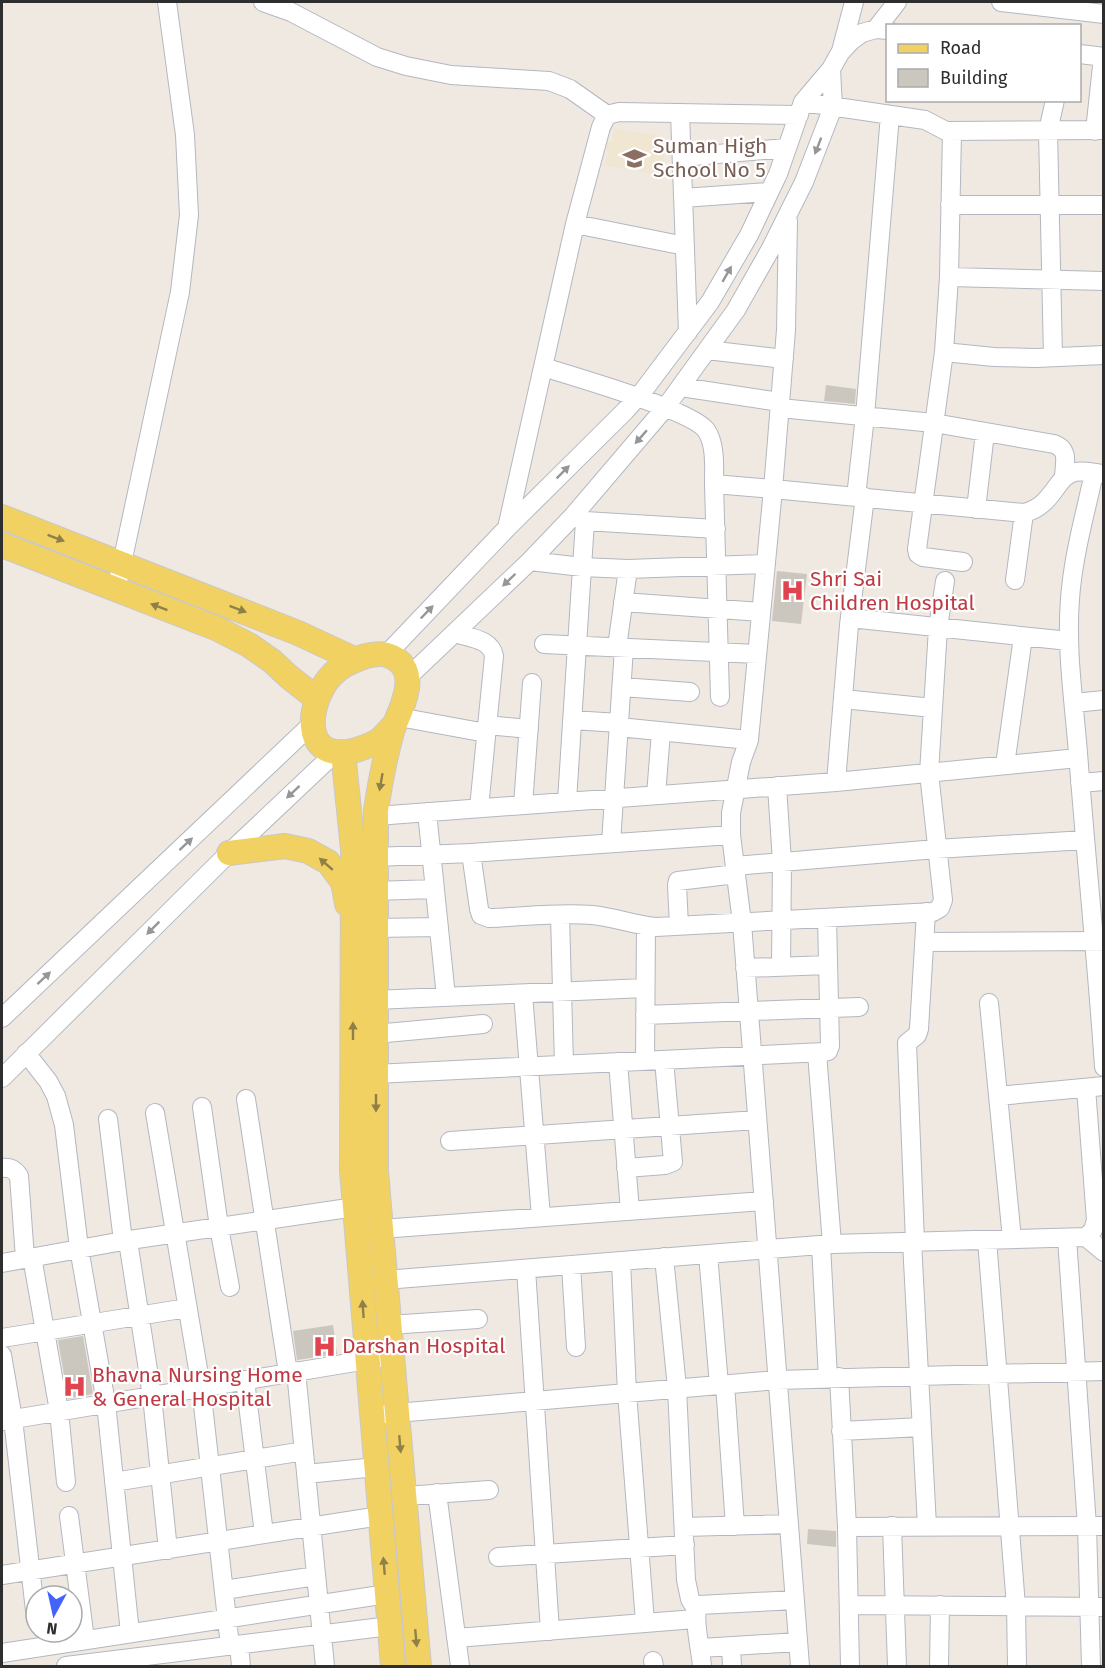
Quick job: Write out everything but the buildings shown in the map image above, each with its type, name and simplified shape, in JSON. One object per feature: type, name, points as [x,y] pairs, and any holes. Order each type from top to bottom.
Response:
[{"type":"main road","points":[[2,517],[298,633],[356,660]]},
{"type":"main road","points":[[2,545],[218,629],[273,661],[317,699]]},
{"type":"main road","points":[[393,1666],[352,1171],[364,932],[375,891],[376,816],[384,761],[407,696],[407,678],[403,665],[387,654],[369,655],[349,662],[331,676],[317,699],[313,723],[317,741],[322,747],[340,752],[355,751],[378,741],[397,721]]},
{"type":"main road","points":[[340,752],[375,1000],[376,1171],[419,1666]]},
{"type":"main road","points":[[229,853],[285,846],[308,851],[328,862],[343,882],[364,932]]},
{"type":"street","points":[[115,590],[123,564],[180,292],[189,215],[185,135],[167,2]]},
{"type":"street","points":[[263,2],[291,12],[377,57],[406,66],[451,75],[549,81],[570,89],[607,115],[619,112],[680,113],[833,107],[925,120],[941,130],[952,132],[1099,131],[1103,57],[1081,54]]},
{"type":"street","points":[[387,654],[507,528],[637,398],[710,302],[749,235],[769,192],[801,109],[840,53],[854,2]]},
{"type":"street","points":[[840,53],[862,33],[882,29],[897,2]]},
{"type":"street","points":[[1001,2],[1104,14]]},
{"type":"street","points":[[407,678],[530,561],[579,519],[681,387],[732,316],[770,250],[804,182],[833,107],[831,69]]},
{"type":"street","points":[[1053,357],[1048,131],[1055,102]]},
{"type":"street","points":[[680,113],[688,332]]},
{"type":"street","points":[[507,528],[575,224],[601,127],[607,115]]},
{"type":"street","points":[[836,782],[861,497],[890,115]]},
{"type":"street","points":[[952,132],[949,278],[944,352],[917,549],[918,554],[923,557],[963,562]]},
{"type":"street","points":[[682,157],[787,148]]},
{"type":"street","points":[[683,198],[769,192]]},
{"type":"street","points":[[950,205],[1104,205]]},
{"type":"street","points":[[789,213],[786,330],[773,489],[749,740],[732,800],[731,835],[742,923],[800,1666]]},
{"type":"street","points":[[575,224],[685,246]]},
{"type":"street","points":[[949,278],[1104,281]]},
{"type":"street","points":[[710,302],[732,316]]},
{"type":"street","points":[[707,350],[784,359]]},
{"type":"street","points":[[944,352],[994,357],[1104,355]]},
{"type":"street","points":[[543,367],[665,408],[693,420],[705,430],[712,445],[720,697]]},
{"type":"street","points":[[681,387],[780,405],[934,423],[1062,447],[1066,457],[1064,476],[1048,500],[1040,507],[1024,513],[714,484]]},
{"type":"street","points":[[976,509],[985,433]]},
{"type":"street","points":[[1064,476],[1079,471],[1099,474],[1074,564],[1070,599],[1070,642],[1080,783],[1092,851],[1099,941],[1104,1067]]},
{"type":"street","points":[[1015,580],[1024,513]]},
{"type":"street","points":[[579,519],[716,529]]},
{"type":"street","points":[[567,801],[582,567],[579,519]]},
{"type":"street","points":[[530,561],[628,569],[766,564]]},
{"type":"street","points":[[611,843],[622,687],[623,602],[628,569]]},
{"type":"street","points":[[471,853],[479,909],[484,918],[607,916],[646,926],[679,926],[933,912],[940,908],[943,900],[929,773],[939,627],[945,581]]},
{"type":"street","points":[[623,602],[761,612]]},
{"type":"street","points":[[850,618],[1070,642]]},
{"type":"street","points":[[455,633],[488,644],[493,649],[494,656],[478,808]]},
{"type":"street","points":[[1005,765],[1023,637]]},
{"type":"street","points":[[544,644],[757,654]]},
{"type":"street","points":[[524,805],[532,683]]},
{"type":"street","points":[[622,687],[690,692]]},
{"type":"street","points":[[843,699],[933,708]]},
{"type":"street","points":[[1074,703],[1104,700]]},
{"type":"street","points":[[572,720],[661,732],[749,740]]},
{"type":"street","points":[[397,721],[487,729],[529,729]]},
{"type":"street","points":[[2,1018],[313,723]]},
{"type":"street","points":[[656,795],[661,732]]},
{"type":"street","points":[[2,1078],[229,853],[340,752]]},
{"type":"street","points":[[376,816],[836,782],[1078,758]]},
{"type":"street","points":[[1080,783],[1104,781]]},
{"type":"street","points":[[777,786],[782,862],[781,967]]},
{"type":"street","points":[[427,812],[446,997]]},
{"type":"street","points":[[375,857],[471,853],[731,835]]},
{"type":"street","points":[[679,926],[678,881],[735,870],[782,862],[936,849],[1092,851]]},
{"type":"street","points":[[375,891],[435,889]]},
{"type":"street","points":[[926,912],[919,1029],[917,1035],[907,1043],[913,1242],[927,1526]]},
{"type":"street","points":[[560,915],[564,1065]]},
{"type":"street","points":[[375,1074],[828,1051],[830,1046],[827,918]]},
{"type":"street","points":[[645,1061],[646,926]]},
{"type":"street","points":[[364,932],[438,927]]},
{"type":"street","points":[[924,942],[1099,941]]},
{"type":"street","points":[[745,968],[828,965]]},
{"type":"street","points":[[375,1000],[645,988]]},
{"type":"street","points":[[523,994],[527,1067],[541,1217]]},
{"type":"street","points":[[989,1003],[1012,1239]]},
{"type":"street","points":[[645,1015],[859,1007]]},
{"type":"street","points":[[375,1034],[483,1024]]},
{"type":"street","points":[[26,1053],[48,1081],[62,1112],[79,1248],[106,1403],[130,1634]]},
{"type":"street","points":[[817,1053],[833,1378],[842,1431],[850,1666]]},
{"type":"street","points":[[626,1168],[665,1165],[673,1162],[664,1060]]},
{"type":"street","points":[[618,1062],[630,1211]]},
{"type":"street","points":[[385,1280],[826,1244],[1086,1237],[1093,1230],[1096,1220],[1098,1172],[1095,1087],[998,1096]]},
{"type":"street","points":[[246,1099],[304,1451],[325,1666]]},
{"type":"street","points":[[202,1107],[230,1287]]},
{"type":"street","points":[[154,1113],[201,1387],[227,1618],[241,1666]]},
{"type":"street","points":[[108,1119],[152,1396],[168,1550]]},
{"type":"street","points":[[450,1141],[757,1120]]},
{"type":"street","points":[[2,1168],[15,1170],[19,1176],[28,1258],[46,1331],[59,1412],[66,1482]]},
{"type":"street","points":[[381,1229],[764,1201]]},
{"type":"street","points":[[2,1263],[79,1248],[355,1207]]},
{"type":"street","points":[[1086,1237],[1104,1252]]},
{"type":"street","points":[[1067,1238],[1076,1372],[1095,1526],[1096,1607],[1091,1666]]},
{"type":"street","points":[[987,1240],[1016,1606],[1017,1666]]},
{"type":"street","points":[[708,1254],[735,1526]]},
{"type":"street","points":[[664,1257],[677,1388],[687,1589],[696,1614],[702,1666]]},
{"type":"street","points":[[621,1261],[627,1393],[645,1622]]},
{"type":"street","points":[[571,1265],[576,1347]]},
{"type":"street","points":[[526,1269],[550,1631]]},
{"type":"street","points":[[2,1338],[187,1308]]},
{"type":"street","points":[[389,1325],[478,1319]]},
{"type":"street","points":[[2,1355],[7,1420],[32,1584]]},
{"type":"street","points":[[7,1420],[392,1356]]},
{"type":"street","points":[[371,1414],[777,1380],[1104,1371]]},
{"type":"street","points":[[245,1380],[264,1534]]},
{"type":"street","points":[[842,1431],[922,1427]]},
{"type":"street","points":[[114,1482],[304,1451]]},
{"type":"street","points":[[306,1474],[376,1467]]},
{"type":"street","points":[[405,1496],[489,1491]]},
{"type":"street","points":[[437,1493],[460,1666]]},
{"type":"street","points":[[69,1516],[85,1641],[387,1594]]},
{"type":"street","points":[[2,1575],[380,1516]]},
{"type":"street","points":[[498,1557],[639,1547],[735,1526],[789,1524]]},
{"type":"street","points":[[892,1526],[897,1666]]},
{"type":"street","points":[[847,1527],[1095,1526]]},
{"type":"street","points":[[224,1590],[316,1575]]},
{"type":"street","points":[[696,1614],[702,1604],[795,1600]]},
{"type":"street","points":[[849,1605],[1096,1607]]},
{"type":"street","points":[[939,1666],[940,1605]]},
{"type":"street","points":[[456,1638],[645,1622],[696,1614]]},
{"type":"street","points":[[66,1666],[154,1661],[234,1646],[390,1626]]},
{"type":"street","points":[[701,1648],[798,1642]]},
{"type":"street","points":[[2,1653],[27,1644]]},
{"type":"street","points":[[731,1646],[732,1666]]},
{"type":"shaded area","name":"Suman High School No 5","points":[[614,129],[659,135],[665,150],[660,175],[604,165],[609,152],[606,151],[607,142],[612,142]]},
{"type":"place","name":"Suman High School No 5","points":[[635,158]]},
{"type":"place","name":"Shri Sai Children Hospital","points":[[792,591]]},
{"type":"place","name":"Darshan Hospital","points":[[324,1346]]},
{"type":"place","name":"Bhavna Nursing Home & General Hospital","points":[[74,1387]]}]
